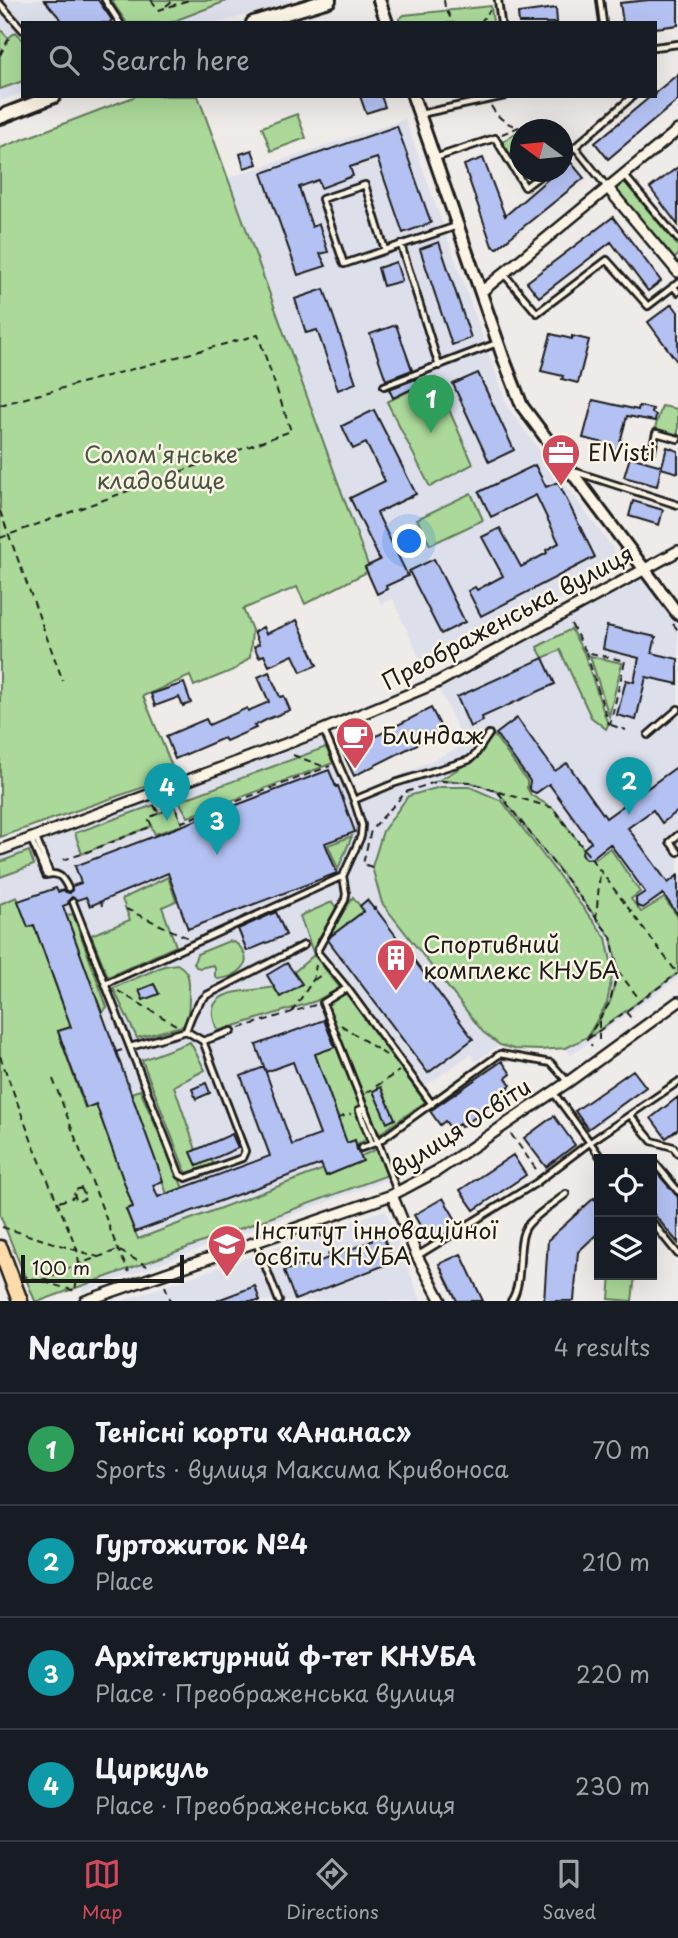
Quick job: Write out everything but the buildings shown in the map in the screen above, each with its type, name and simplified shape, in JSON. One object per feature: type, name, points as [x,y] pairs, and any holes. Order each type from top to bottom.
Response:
[{"type":"main road","points":[[260,21],[329,0]]},
{"type":"main road","points":[[0,117],[49,98]]},
{"type":"main road","points":[[0,1248],[20,1301]]},
{"type":"street","points":[[379,0],[386,21]]},
{"type":"street","points":[[414,98],[522,406],[678,614]]},
{"type":"street","points":[[481,292],[678,130]]},
{"type":"street","points":[[607,187],[676,266]]},
{"type":"street","name":"Преображенська вулиця","points":[[0,850],[323,730],[436,683],[678,551]]},
{"type":"street","name":"вулиця Освіти","points":[[85,1301],[395,1193],[437,1171],[568,1082],[678,1002]]},
{"type":"street","points":[[395,1193],[417,1256],[441,1301]]},
{"type":"lane","points":[[105,0],[119,21]]},
{"type":"lane","points":[[498,0],[501,21]]},
{"type":"lane","points":[[600,0],[603,21]]},
{"type":"lane","points":[[0,4],[21,28]]},
{"type":"lane","points":[[657,47],[678,44]]},
{"type":"lane","points":[[419,114],[498,98]]},
{"type":"lane","points":[[607,187],[575,147],[631,98]]},
{"type":"lane","points":[[434,158],[495,138],[510,162]]},
{"type":"lane","points":[[624,174],[678,239]]},
{"type":"lane","points":[[385,250],[365,185],[322,200],[344,264],[458,226]]},
{"type":"lane","points":[[401,245],[439,366]]},
{"type":"lane","points":[[503,274],[537,313],[607,260],[648,306],[676,284],[678,292]]},
{"type":"lane","points":[[384,386],[498,342]]},
{"type":"lane","points":[[652,450],[656,433],[678,439]]},
{"type":"lane","points":[[569,469],[678,505]]},
{"type":"lane","points":[[648,735],[676,712],[678,720]]},
{"type":"lane","points":[[323,730],[354,800],[363,831],[343,876],[345,900],[319,944],[318,953],[432,1104]]},
{"type":"lane","points":[[354,800],[395,783],[469,760],[489,734]]},
{"type":"lane","points":[[678,835],[670,842],[678,852]]},
{"type":"lane","points":[[34,838],[46,875],[62,876],[68,888]]},
{"type":"lane","points":[[105,984],[343,876]]},
{"type":"lane","points":[[73,902],[180,1175],[186,1178],[242,1158],[245,1151],[203,1041],[186,1031],[130,1047]]},
{"type":"lane","points":[[186,1031],[193,1011],[207,995],[304,945]]},
{"type":"lane","points":[[347,988],[323,1003],[378,1142],[395,1193]]},
{"type":"lane","points":[[203,1041],[232,1031]]},
{"type":"lane","points":[[361,1148],[378,1142],[500,1054],[551,1063],[568,1082]]},
{"type":"lane","points":[[417,1256],[542,1178],[678,1082]]},
{"type":"lane","points":[[553,1092],[598,1154]]},
{"type":"lane","points":[[365,1108],[359,1111],[372,1144]]},
{"type":"lane","points":[[630,1115],[652,1141],[676,1145],[678,1153]]},
{"type":"lane","points":[[657,1166],[678,1191]]},
{"type":"lane","points":[[511,1301],[517,1290],[523,1232],[566,1194]]},
{"type":"lane","points":[[657,1228],[678,1254]]},
{"type":"lane","points":[[256,1242],[278,1301]]},
{"type":"path","points":[[151,0],[159,10],[189,0]]},
{"type":"path","points":[[164,8],[173,0]]},
{"type":"path","points":[[444,0],[452,21]]},
{"type":"path","points":[[482,21],[491,9]]},
{"type":"path","points":[[0,55],[9,38]]},
{"type":"path","points":[[487,101],[497,117],[510,124]]},
{"type":"path","points":[[495,138],[510,131]]},
{"type":"path","points":[[0,405],[258,335],[291,431],[0,538]]},
{"type":"path","points":[[0,512],[63,681]]},
{"type":"path","points":[[572,624],[586,652],[610,725]]},
{"type":"path","points":[[586,652],[625,661],[610,725]]},
{"type":"path","points":[[610,725],[626,730]]},
{"type":"path","points":[[293,755],[326,768]]},
{"type":"path","points":[[171,799],[182,822],[338,763]]},
{"type":"path","points":[[372,867],[363,864],[371,830],[406,792],[438,781],[470,782],[553,808],[678,974],[587,1040]]},
{"type":"path","points":[[498,792],[611,937],[618,970],[640,1001]]},
{"type":"path","points":[[155,805],[158,814]]},
{"type":"path","points":[[63,860],[152,826],[148,818],[175,807]]},
{"type":"path","points":[[597,919],[600,871]]},
{"type":"path","points":[[100,901],[102,906]]},
{"type":"path","points":[[126,909],[197,942]]},
{"type":"path","points":[[313,980],[318,953]]},
{"type":"path","points":[[291,1013],[313,980],[330,968]]},
{"type":"path","points":[[587,1040],[610,1002],[618,970]]},
{"type":"path","points":[[105,984],[186,1031]]},
{"type":"path","points":[[232,1031],[323,1003]]},
{"type":"path","points":[[625,1012],[631,1018]]},
{"type":"path","points":[[328,1016],[405,1068],[360,1096]]},
{"type":"path","points":[[599,1020],[599,1041]]},
{"type":"path","points":[[587,1040],[592,1046]]},
{"type":"path","points":[[0,1055],[77,1249],[79,1264],[75,1291],[22,1275]]},
{"type":"path","points":[[53,1079],[118,1250],[129,1272]]},
{"type":"path","points":[[338,1118],[359,1111]]},
{"type":"path","points":[[510,1133],[542,1178]]},
{"type":"path","points":[[58,1203],[75,1196]]},
{"type":"path","points":[[2,1227],[100,1257]]},
{"type":"path","points":[[318,1230],[329,1256]]},
{"type":"path","points":[[40,1281],[118,1250]]},
{"type":"path","points":[[118,1250],[147,1266]]},
{"type":"path","points":[[164,1282],[171,1301]]},
{"type":"shaded area","points":[[0,0],[296,0],[225,21],[21,21],[21,93],[0,101]]},
{"type":"shaded area","points":[[405,119],[508,408],[626,566],[425,670],[393,599],[381,604],[364,567],[368,565],[228,178]]},
{"type":"shaded area","points":[[643,579],[678,625],[678,978],[571,1055],[566,1048],[514,1049],[500,1045],[476,1061],[471,1054],[418,1091],[425,1102],[376,1136],[392,1178],[83,1292],[0,1069],[0,854],[329,736],[354,797],[465,745],[439,688]]},
{"type":"shaded area","points":[[385,1210],[421,1301],[122,1301],[261,1253]]},
{"type":"green space","points":[[111,0],[229,0],[174,21],[126,21]]},
{"type":"green space","points":[[491,6],[493,21],[399,21],[404,15]]},
{"type":"green space","points":[[0,29],[8,38],[16,32],[21,38],[21,82],[0,89]]},
{"type":"green space","name":"Солом'янське кладовище","points":[[131,98],[199,98],[368,565],[365,567],[367,572],[305,604],[297,587],[243,609],[252,630],[250,657],[236,669],[194,686],[190,676],[143,696],[176,776],[0,837],[0,148]]},
{"type":"green space","points":[[297,114],[306,138],[271,151],[262,127]]},
{"type":"green space","points":[[510,137],[510,154],[502,142]]},
{"type":"green space","points":[[624,181],[678,246],[678,255],[673,260],[614,189]]},
{"type":"green space","points":[[435,378],[473,464],[430,487],[387,402]]},
{"type":"green space","points":[[662,406],[678,409],[678,435],[655,428]]},
{"type":"green space","points":[[471,493],[483,520],[430,545],[417,519]]},
{"type":"green space","points":[[571,629],[584,653],[608,725],[606,729],[591,717],[560,650],[543,658],[537,647]]},
{"type":"green space","points":[[590,656],[622,663],[609,716]]},
{"type":"green space","points":[[494,735],[527,781],[531,795],[553,808],[593,861],[610,848],[640,892],[631,899],[641,912],[664,898],[678,917],[678,973],[587,1039],[610,1002],[618,970],[611,937],[498,792],[470,782],[438,781],[473,760]]},
{"type":"green space","points":[[326,747],[333,763],[188,817],[179,801]]},
{"type":"green space","points":[[440,787],[470,787],[502,801],[606,938],[613,971],[607,1003],[587,1037],[566,1048],[514,1049],[500,1045],[483,1032],[382,903],[372,867],[383,831],[408,796]]},
{"type":"green space","points":[[154,805],[159,813],[175,807],[182,825],[155,834],[151,826],[82,854],[75,833]]},
{"type":"green space","points":[[352,836],[338,869],[328,845]]},
{"type":"green space","points":[[29,851],[34,865],[0,877],[0,862]]},
{"type":"green space","points":[[168,877],[176,901],[162,907],[176,946],[108,977],[91,935],[130,920],[122,899]]},
{"type":"green space","points":[[17,897],[28,927],[34,925],[71,1027],[58,1032],[85,1108],[96,1104],[133,1207],[126,1210],[138,1239],[324,1169],[327,1176],[362,1161],[361,1156],[377,1149],[388,1175],[35,1301],[0,1215],[0,904]]},
{"type":"green space","points":[[353,897],[364,911],[332,935],[332,928]]},
{"type":"green space","points":[[332,902],[337,909],[317,941],[314,955],[300,916]]},
{"type":"green space","points":[[73,914],[107,1007],[102,1013],[66,915]]},
{"type":"green space","points":[[229,941],[239,945],[243,951],[245,962],[240,971],[218,979],[213,965],[196,967],[194,963],[197,954]]},
{"type":"green space","points":[[314,955],[340,988],[316,1001],[218,1031],[213,1016],[214,1006],[219,999],[228,994],[274,987],[280,997],[301,984],[293,973]]},
{"type":"green space","points":[[177,964],[185,970],[189,981],[186,1025],[137,1038],[113,988],[164,966]]},
{"type":"green space","points":[[346,993],[425,1102],[379,1134],[327,1004]]},
{"type":"green space","points":[[190,1042],[205,1070],[174,1086],[196,1150],[191,1152],[197,1165],[212,1159],[213,1165],[186,1173],[142,1060]]},
{"type":"green space","points":[[337,1046],[373,1138],[356,1144],[355,1140],[347,1143],[315,1054]]},
{"type":"green space","points":[[140,1090],[183,1188],[167,1194],[131,1093]]},
{"type":"green space","points":[[611,1280],[634,1280],[632,1301],[609,1299]]},
{"type":"place","name":"Тенісні корти «Ананас»","points":[[431,433]]},
{"type":"place","name":"ElVisti","points":[[561,487]]},
{"type":"place","name":"Блиндаж","points":[[355,770]]},
{"type":"place","name":"Гуртожиток №4","points":[[629,815]]},
{"type":"place","name":"Циркуль","points":[[167,821]]},
{"type":"place","name":"Архітектурний ф-тет КНУБА","points":[[217,855]]},
{"type":"place","name":"Спортивний комплекс КНУБА","points":[[396,992]]},
{"type":"place","name":"Інститут інноваційної освіти КНУБА","points":[[227,1278]]}]
